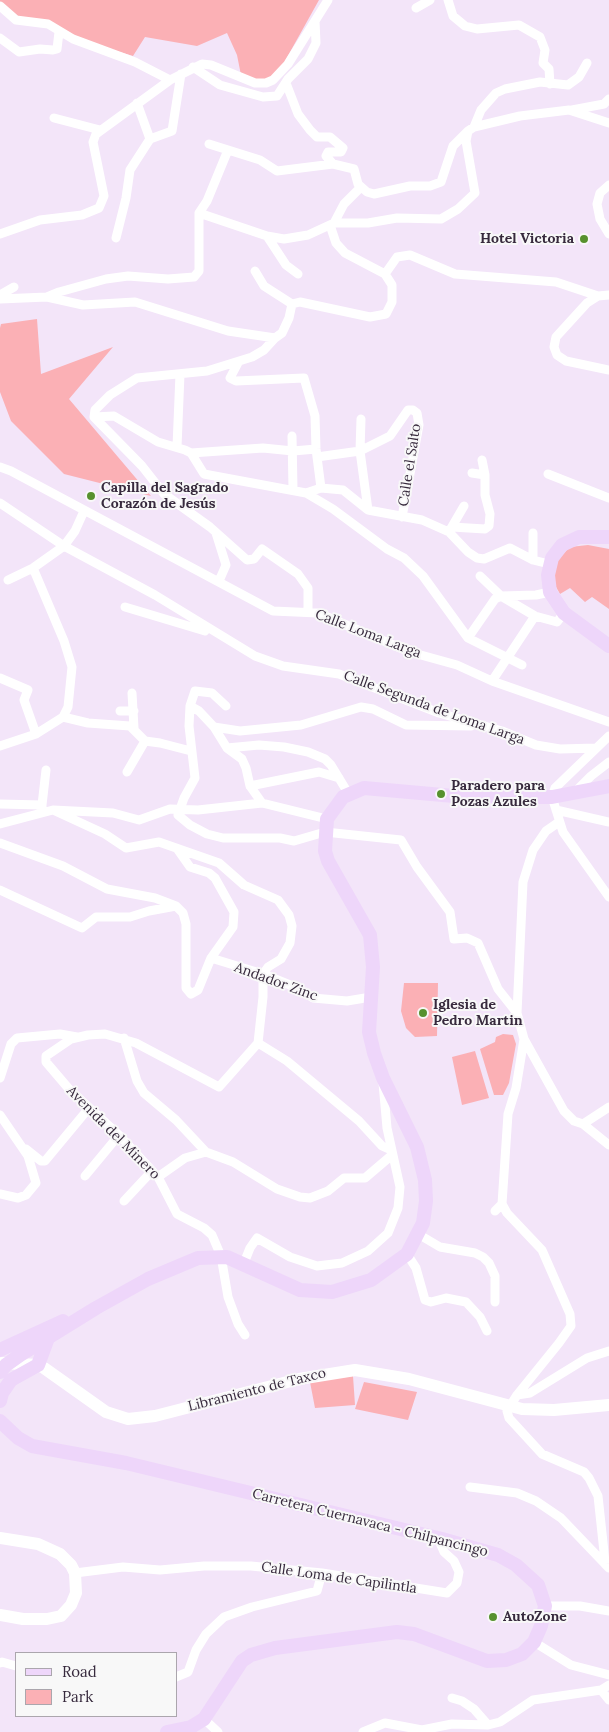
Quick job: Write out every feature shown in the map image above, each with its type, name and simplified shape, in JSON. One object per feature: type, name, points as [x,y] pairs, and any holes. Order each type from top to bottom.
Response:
[{"type":"main road","points":[[609,537],[590,536],[571,541],[557,550],[549,564],[548,575],[550,592],[560,617],[609,646]]},
{"type":"main road","points":[[2,1366],[96,1308],[148,1279],[198,1258],[221,1256],[244,1264],[300,1290],[332,1292],[371,1280],[407,1254],[418,1234],[425,1212],[425,1180],[417,1147],[392,1092],[383,1078],[371,1043],[373,962],[370,935],[328,860],[325,851],[326,826],[348,793],[364,788],[554,803],[576,791],[609,786]]},
{"type":"main road","points":[[0,1350],[47,1327],[96,1308]]},
{"type":"main road","points":[[0,1401],[2,1393],[11,1380],[38,1365],[48,1338]]},
{"type":"main road","points":[[2,1366],[38,1365]]},
{"type":"main road","name":"Libramiento de Taxco","points":[[38,1365],[106,1412],[128,1419],[155,1416],[299,1378],[355,1370],[409,1379],[522,1409],[554,1410],[609,1405]]},
{"type":"main road","points":[[0,1406],[2,1424]]},
{"type":"main road","name":"Carretera Cuernavaca - Chilpancingo","points":[[2,1424],[18,1438],[32,1446],[47,1450],[126,1463],[438,1538],[498,1555],[516,1565],[538,1585],[545,1606]]},
{"type":"main road","points":[[0,1538],[38,1544],[60,1554],[71,1565],[75,1573],[76,1593],[72,1605],[61,1616],[47,1619],[23,1619],[0,1614]]},
{"type":"main road","points":[[167,1732],[191,1727],[204,1719],[242,1661],[251,1655],[275,1648],[397,1632],[414,1634],[487,1661],[506,1660],[522,1654],[534,1642],[545,1606]]},
{"type":"street","points":[[0,234],[40,220],[82,215],[99,208],[104,196],[93,142],[100,130],[170,80],[193,67],[207,64],[255,83],[266,84],[273,80],[288,64],[328,0]]},
{"type":"street","points":[[416,8],[430,0]]},
{"type":"street","points":[[448,0],[453,16],[465,26],[477,29],[519,24],[540,37],[545,50],[543,63],[550,69],[550,84]]},
{"type":"street","points":[[0,6],[16,20],[48,24],[59,32],[97,49],[135,62],[170,80]]},
{"type":"street","points":[[193,67],[220,85],[263,97],[277,96],[308,59],[316,43],[315,21]]},
{"type":"street","points":[[0,38],[18,52],[40,49],[53,50],[57,48],[59,32]]},
{"type":"street","points":[[209,144],[260,160],[277,171],[334,164],[354,169],[357,181],[361,187],[374,194],[410,186],[430,186],[441,182],[453,146],[471,129],[481,110],[496,93],[505,88],[540,82],[570,84],[579,77],[587,63]]},
{"type":"street","points":[[116,238],[126,198],[130,170],[150,140],[172,131],[181,74]]},
{"type":"street","points":[[286,83],[298,114],[310,130],[317,137],[330,137],[344,148],[342,152],[326,154],[334,164]]},
{"type":"street","points":[[471,129],[520,116],[604,104],[609,99]]},
{"type":"street","points":[[137,103],[150,140]]},
{"type":"street","points":[[569,110],[609,124]]},
{"type":"street","points":[[54,118],[100,130]]},
{"type":"street","points":[[199,213],[267,236],[293,239],[308,235],[332,224],[382,222],[397,218],[441,219],[458,209],[475,193],[476,189],[468,149],[471,129]]},
{"type":"street","points":[[47,297],[106,279],[128,276],[168,280],[194,276],[199,270],[199,213],[207,201],[228,150]]},
{"type":"street","points":[[609,185],[600,193],[597,204],[600,220],[609,234]]},
{"type":"street","points":[[255,270],[264,286],[292,304],[300,302],[355,316],[370,317],[386,314],[392,302],[392,285],[385,274],[346,253],[336,243],[332,224],[344,204],[361,187]]},
{"type":"street","points":[[267,236],[286,265],[298,274]]},
{"type":"street","points":[[385,274],[397,257],[410,255],[454,274],[556,282],[587,298],[609,295]]},
{"type":"street","points":[[0,297],[14,287]]},
{"type":"street","points":[[0,297],[47,297],[83,305],[127,302],[145,303],[228,331],[275,338]]},
{"type":"street","points":[[587,298],[556,337],[554,347],[557,355],[566,361],[609,370]]},
{"type":"street","points":[[94,417],[95,410],[110,395],[137,378],[207,371],[239,361],[264,350],[282,333],[289,318],[292,304]]},
{"type":"street","points":[[239,361],[230,378],[236,380],[304,378],[315,416],[316,453],[321,488]]},
{"type":"street","points":[[177,448],[180,374]]},
{"type":"street","name":"Calle el Salto","points":[[191,453],[263,448],[316,453],[360,451],[390,436],[408,410],[413,410],[417,413],[419,425],[402,517]]},
{"type":"street","points":[[94,417],[114,416],[158,442],[191,453],[204,474],[293,489],[306,493],[333,509],[387,549],[404,558],[423,576],[468,638],[522,665]]},
{"type":"street","points":[[94,417],[142,466],[164,494],[216,533],[247,560],[254,559],[262,548],[298,574],[308,588],[308,611]]},
{"type":"street","points":[[361,419],[360,451],[368,510]]},
{"type":"street","points":[[292,436],[293,489]]},
{"type":"street","points":[[306,493],[321,488],[343,490],[368,510],[422,520],[450,530],[485,529],[489,526],[482,460]]},
{"type":"street","name":"Calle Loma Larga","points":[[0,467],[11,471],[273,611],[308,611],[333,618],[410,652],[457,665],[492,681],[609,722]]},
{"type":"street","points":[[472,473],[485,475]]},
{"type":"street","points":[[548,474],[609,498]]},
{"type":"street","name":"Calle Segunda de Loma Larga","points":[[0,503],[64,546],[155,595],[255,656],[282,666],[339,674],[439,713],[536,745],[560,749],[596,748]]},
{"type":"street","points":[[450,530],[462,510]]},
{"type":"street","points":[[8,580],[33,568],[64,546],[75,532],[84,511]]},
{"type":"street","points":[[450,530],[468,552],[477,558],[484,559],[510,548],[533,560],[549,564]]},
{"type":"street","points":[[216,533],[226,565],[219,581]]},
{"type":"street","points":[[533,533],[533,560]]},
{"type":"street","points":[[0,746],[36,734],[63,717],[68,708],[72,667],[64,641],[33,568]]},
{"type":"street","points":[[480,576],[501,596],[535,616],[560,617]]},
{"type":"street","points":[[468,638],[495,599],[501,596],[536,595],[550,592]]},
{"type":"street","name":"Calle Segunda de Loma Larga","points":[[125,607],[220,636]]},
{"type":"street","points":[[492,681],[535,616]]},
{"type":"street","points":[[0,678],[28,690],[24,700],[36,734]]},
{"type":"street","points":[[226,706],[212,693],[197,689],[190,706],[191,751],[195,778],[178,810],[178,814],[190,825],[207,834],[223,838],[280,838],[294,841],[326,826]]},
{"type":"street","points":[[132,693],[134,728]]},
{"type":"street","points":[[190,706],[199,711],[214,727],[227,748],[242,759],[250,786],[262,803]]},
{"type":"street","points":[[214,727],[240,731],[301,724],[361,708],[373,709],[406,725],[483,726]]},
{"type":"street","points":[[120,711],[134,711]]},
{"type":"street","points":[[63,717],[76,721],[130,726],[145,741],[191,751]]},
{"type":"street","points":[[609,736],[555,788],[554,803],[559,822],[609,897]]},
{"type":"street","points":[[127,772],[145,741]]},
{"type":"street","points":[[227,748],[259,745],[284,747],[308,752],[325,759],[340,778],[348,793]]},
{"type":"street","points":[[576,791],[590,776],[609,762]]},
{"type":"street","points":[[42,809],[46,770]]},
{"type":"street","points":[[250,786],[318,772],[340,778]]},
{"type":"street","points":[[0,804],[53,810],[113,813],[139,820],[170,809],[198,810],[262,803],[326,826],[401,840],[417,867],[450,912],[454,939],[467,938],[478,943],[498,989],[517,1013]]},
{"type":"street","points":[[554,803],[609,822]]},
{"type":"street","points":[[0,824],[42,809]]},
{"type":"street","points":[[53,810],[105,834],[126,848],[160,842],[178,850],[219,863],[244,886],[272,897],[283,905],[292,926],[290,943],[281,959],[268,967],[263,974],[263,997],[258,1043],[287,1061],[358,1121],[382,1146],[392,1153]]},
{"type":"street","points":[[559,822],[546,831],[533,850],[523,882],[517,1013],[524,1039],[564,1111],[574,1122],[583,1124],[609,1145]]},
{"type":"street","points":[[0,842],[63,866],[107,889],[155,898],[176,906],[183,913],[186,924],[186,988],[191,994],[198,990],[211,958],[233,926],[234,912],[215,878],[209,873],[190,867],[178,850]]},
{"type":"street","points":[[0,890],[82,928],[96,917],[130,917],[148,910],[176,906]]},
{"type":"street","name":"Andador Zinc","points":[[211,958],[263,974],[295,987],[313,998],[347,1001],[371,997]]},
{"type":"street","points":[[0,1078],[11,1044],[17,1038],[60,1034],[79,1037]]},
{"type":"street","name":"Avenida del Minero","points":[[245,1335],[238,1324],[228,1297],[221,1256],[208,1231],[177,1214],[155,1174],[46,1062],[46,1056],[50,1051],[79,1037],[105,1034],[124,1038],[186,1068],[219,1087],[258,1043]]},
{"type":"street","points":[[124,1038],[137,1081],[144,1093],[176,1120],[206,1152],[233,1162],[277,1189],[300,1198],[310,1198],[328,1191],[344,1178],[365,1178],[392,1153]]},
{"type":"street","points":[[524,1039],[516,1088],[508,1114],[502,1204],[507,1213],[542,1250],[570,1314],[569,1330],[517,1395],[507,1411],[510,1418],[542,1454],[584,1472],[594,1485],[598,1496],[607,1566]]},
{"type":"street","points":[[244,1264],[250,1248],[257,1238],[290,1257],[317,1266],[342,1262],[376,1246],[393,1225],[398,1208],[400,1187],[387,1128],[383,1078]]},
{"type":"street","points":[[583,1124],[609,1107]]},
{"type":"street","points":[[21,1146],[41,1161],[45,1161],[89,1108]]},
{"type":"street","points":[[0,1115],[9,1131],[28,1156],[36,1183],[26,1195],[18,1198],[0,1194]]},
{"type":"street","points":[[85,1176],[119,1135]]},
{"type":"street","points":[[124,1201],[155,1174],[185,1158],[206,1152]]},
{"type":"street","points":[[495,1211],[502,1204]]},
{"type":"street","points":[[418,1234],[440,1247],[476,1252],[483,1257],[489,1263],[495,1276],[495,1302]]},
{"type":"street","points":[[407,1254],[416,1268],[425,1300],[431,1302],[446,1298],[466,1302],[480,1317],[487,1331]]},
{"type":"street","points":[[517,1395],[530,1393],[587,1358],[609,1351]]},
{"type":"street","points":[[470,1487],[517,1493],[536,1500],[561,1518],[607,1566]]},
{"type":"street","name":"Calle Loma de Capilintla","points":[[75,1573],[123,1567],[160,1570],[204,1566],[251,1566],[322,1573],[447,1593],[457,1583],[459,1572],[454,1561],[444,1552],[438,1538]]},
{"type":"street","points":[[178,1676],[188,1672],[206,1634],[224,1617],[252,1607],[317,1591],[322,1573]]},
{"type":"street","points":[[545,1606],[580,1606],[609,1611]]},
{"type":"street","points":[[534,1642],[571,1665],[609,1675]]},
{"type":"street","points":[[0,1663],[15,1666]]},
{"type":"street","points":[[364,1732],[385,1723],[422,1730],[452,1724],[468,1728],[488,1725],[500,1722],[532,1700],[605,1688],[609,1700]]},
{"type":"street","points":[[452,1698],[462,1701],[474,1709],[488,1725]]},
{"type":"street","points":[[204,1719],[218,1732]]},
{"type":"green space","points":[[0,0],[319,0],[280,70],[264,82],[241,75],[237,55],[227,33],[197,46],[145,37],[133,56],[86,42],[60,27],[15,17],[0,4]]},
{"type":"green space","points":[[37,319],[41,374],[113,347],[69,399],[151,496],[64,474],[11,421],[0,392],[1,324]]},
{"type":"green space","points":[[588,545],[609,549],[609,609],[592,597],[585,602],[570,588],[560,594],[555,585],[554,571],[558,559],[570,547]]},
{"type":"green space","points":[[404,983],[438,983],[437,1036],[415,1037],[406,1028],[401,1011]]},
{"type":"green space","points":[[503,1034],[513,1035],[516,1044],[509,1083],[503,1095],[494,1095],[480,1049],[495,1042],[496,1037]]},
{"type":"green space","points":[[475,1051],[489,1098],[462,1105],[452,1057]]},
{"type":"green space","points":[[353,1376],[355,1405],[315,1408],[310,1382]]},
{"type":"green space","points":[[364,1382],[417,1392],[408,1420],[355,1409]]},
{"type":"place","name":"Hotel Victoria","points":[[584,239]]},
{"type":"place","name":"Capilla del Sagrado Corazón de Jesús","points":[[91,496]]},
{"type":"place","name":"Paradero para Pozas Azules","points":[[441,794]]},
{"type":"place","name":"Iglesia de Pedro Martin","points":[[423,1013]]},
{"type":"place","name":"AutoZone","points":[[493,1617]]}]
